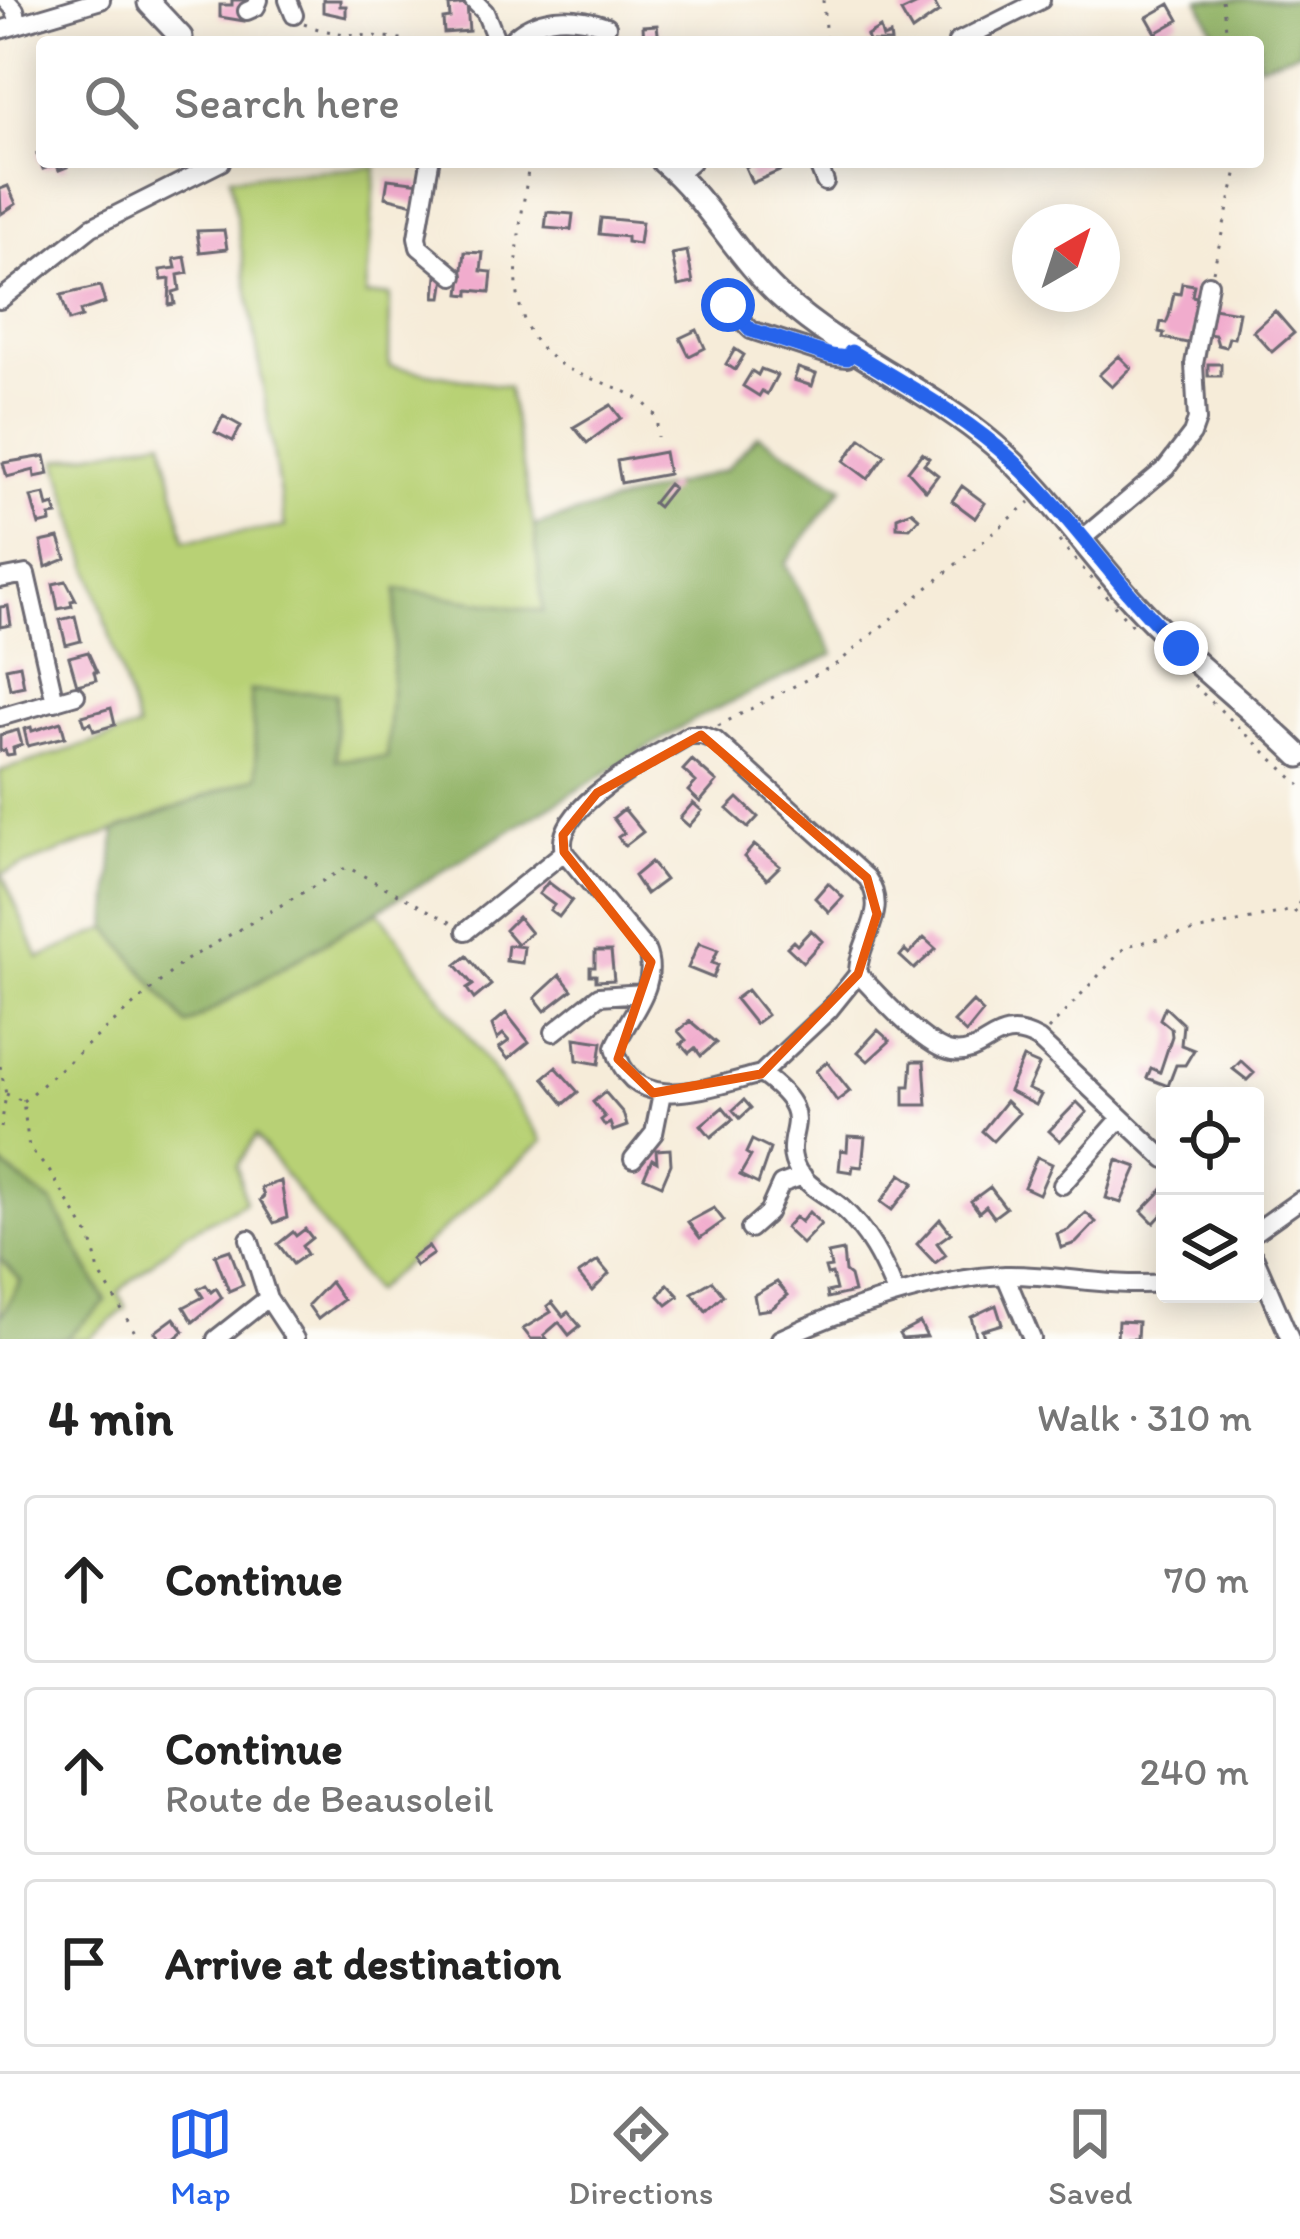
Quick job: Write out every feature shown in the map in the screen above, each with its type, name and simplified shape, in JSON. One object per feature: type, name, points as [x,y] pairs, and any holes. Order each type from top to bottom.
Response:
[{"type":"main road","points":[[151,1],[179,36]]},
{"type":"main road","points":[[678,168],[758,274],[851,352],[947,409],[990,442],[1042,491],[1153,622],[1300,756]]},
{"type":"street","points":[[6,0],[19,24]]},
{"type":"street","points":[[472,0],[484,12],[494,36]]},
{"type":"street","points":[[969,36],[1041,0]]},
{"type":"street","points":[[0,30],[102,1]]},
{"type":"street","points":[[515,36],[524,28],[554,18],[586,19],[607,26]]},
{"type":"street","points":[[0,300],[92,227],[208,168]]},
{"type":"street","points":[[429,168],[419,247],[454,276]]},
{"type":"street","points":[[819,168],[825,182]]},
{"type":"street","points":[[1082,539],[1156,477],[1192,434],[1197,420],[1194,364],[1210,284]]},
{"type":"street","points":[[728,305],[751,330],[831,356],[847,358],[851,352]]},
{"type":"street","points":[[0,579],[26,574],[55,702]]},
{"type":"street","points":[[0,717],[76,695]]},
{"type":"street","points":[[689,735],[701,735],[715,740],[875,890],[878,914],[858,956],[858,974],[829,1010],[761,1074],[676,1094],[653,1093],[623,1070],[615,1047],[652,975],[646,950],[564,852],[562,835],[567,824],[597,793],[689,735]]},
{"type":"street","points":[[466,931],[564,852]]},
{"type":"street","points":[[858,974],[942,1049],[967,1051],[998,1033],[1013,1031],[1040,1040],[1156,1151]]},
{"type":"street","points":[[554,1032],[599,996],[644,993]]},
{"type":"street","points":[[761,1074],[794,1103],[798,1122],[793,1152],[803,1176],[863,1230],[881,1257],[896,1294]]},
{"type":"street","points":[[632,1159],[654,1133],[662,1093]]},
{"type":"street","points":[[1062,1185],[1121,1118]]},
{"type":"street","points":[[750,1229],[768,1213],[781,1184],[803,1176]]},
{"type":"street","points":[[1264,1226],[1300,1200]]},
{"type":"street","points":[[249,1239],[268,1298],[295,1339]]},
{"type":"street","points":[[1005,1275],[1032,1339]]},
{"type":"street","points":[[780,1339],[896,1294],[1005,1275],[1123,1287],[1156,1284]]},
{"type":"street","points":[[1264,1279],[1289,1339]]},
{"type":"street","points":[[216,1339],[268,1298]]},
{"type":"path","points":[[823,0],[826,36]]},
{"type":"path","points":[[1222,0],[1227,36]]},
{"type":"path","points":[[291,8],[306,26],[351,36]]},
{"type":"path","points":[[528,168],[514,294],[533,342],[567,370],[637,396],[657,418],[657,437]]},
{"type":"path","points":[[1210,284],[1238,168]]},
{"type":"path","points":[[701,735],[838,663],[1031,500],[1023,489]]},
{"type":"path","points":[[1055,535],[1135,629]]},
{"type":"path","points":[[1185,676],[1300,785]]},
{"type":"path","points":[[23,1101],[183,962],[346,867],[466,931]]},
{"type":"path","points":[[1040,1040],[1126,946],[1293,910],[1300,902]]},
{"type":"path","points":[[1293,910],[1300,916]]},
{"type":"path","points":[[0,1066],[7,1094],[0,1136]]},
{"type":"path","points":[[7,1094],[23,1101]]},
{"type":"path","points":[[23,1101],[29,1148],[50,1172],[91,1239],[99,1272],[140,1339]]},
{"type":"highlighted area","points":[[701,735],[867,878],[877,914],[858,974],[761,1074],[653,1093],[618,1059],[651,962],[564,852],[563,835],[597,793]]},
{"type":"green space","points":[[1199,0],[1300,0],[1300,51],[1264,63],[1264,36],[1220,36]]},
{"type":"green space","points":[[376,168],[366,296],[390,295],[389,366],[508,387],[534,526],[544,612],[387,758],[336,760],[250,691],[258,776],[2,874],[39,958],[108,928],[187,1025],[379,911],[543,1141],[373,1292],[256,1136],[237,1166],[245,1202],[185,1234],[118,1292],[126,1308],[89,1339],[65,1339],[106,1301],[53,1204],[0,1167],[0,771],[138,729],[57,460],[163,439],[185,540],[285,527],[230,177]]},
{"type":"green space","points":[[758,435],[843,487],[785,564],[834,654],[697,718],[187,1025],[108,928],[115,831],[258,776],[250,691],[336,693],[336,760],[387,758],[397,589],[543,612],[534,526],[725,470]]},
{"type":"green space","points":[[1,1164],[53,1204],[106,1302],[65,1339],[0,1339],[0,1318],[21,1281],[0,1258]]},
{"type":"green space","points":[[0,1258],[21,1280],[0,1318]]},
{"type":"building","points":[[232,0],[245,0],[244,21],[220,17],[220,5],[232,5]]},
{"type":"building","points":[[323,0],[340,0],[340,6],[346,6],[346,17],[323,12]]},
{"type":"building","points":[[932,0],[939,12],[912,31],[901,12]]},
{"type":"building","points":[[467,4],[469,31],[444,33],[449,6]]},
{"type":"building","points":[[1170,4],[1179,20],[1156,33],[1147,17]]},
{"type":"building","points":[[657,25],[658,36],[644,36],[643,26]]},
{"type":"building","points":[[745,168],[782,170],[752,183]]},
{"type":"building","points":[[388,179],[421,183],[418,205],[385,197]]},
{"type":"building","points":[[8,186],[16,204],[1,214],[0,189]]},
{"type":"building","points":[[547,212],[573,214],[571,230],[545,228]]},
{"type":"building","points":[[601,218],[642,222],[639,244],[627,242],[627,237],[599,234]]},
{"type":"building","points":[[224,230],[227,249],[200,252],[197,231]]},
{"type":"building","points":[[687,251],[693,283],[678,286],[672,254]]},
{"type":"building","points":[[465,252],[483,253],[481,271],[492,272],[490,292],[460,294]]},
{"type":"building","points":[[185,257],[188,273],[178,275],[180,290],[173,292],[175,304],[169,305],[170,279],[162,280],[160,270],[176,268],[174,259]]},
{"type":"building","points":[[437,276],[445,277],[442,297],[435,297]]},
{"type":"building","points":[[1182,283],[1194,285],[1192,296],[1201,298],[1192,344],[1163,338],[1164,333],[1159,332]]},
{"type":"building","points":[[100,286],[105,303],[80,311],[82,317],[69,321],[61,295]]},
{"type":"building","points":[[1206,307],[1239,312],[1234,338],[1229,337],[1226,347],[1218,345],[1215,335],[1202,333]]},
{"type":"building","points":[[1275,311],[1294,333],[1272,352],[1253,331]]},
{"type":"building","points":[[697,330],[705,348],[689,356],[680,338]]},
{"type":"building","points":[[735,349],[744,355],[735,370],[726,364]]},
{"type":"building","points":[[1119,356],[1131,368],[1112,387],[1099,375]]},
{"type":"building","points":[[1208,364],[1221,364],[1221,376],[1208,376]]},
{"type":"building","points":[[798,368],[816,374],[812,386],[794,380]]},
{"type":"building","points":[[761,369],[777,375],[767,394],[762,391],[759,396],[743,386],[752,371],[758,375]]},
{"type":"building","points":[[611,405],[621,418],[587,443],[574,427]]},
{"type":"building","points":[[223,416],[241,426],[233,441],[215,432]]},
{"type":"building","points":[[861,438],[885,455],[868,479],[844,461]]},
{"type":"building","points":[[664,452],[668,474],[621,483],[617,461]]},
{"type":"building","points":[[922,453],[929,458],[924,464],[938,475],[926,491],[908,471]]},
{"type":"building","points":[[45,456],[49,474],[35,477],[34,470],[7,477],[3,463]]},
{"type":"building","points":[[668,484],[673,488],[658,507],[653,503]]},
{"type":"building","points":[[962,486],[985,503],[975,518],[952,501]]},
{"type":"building","points":[[45,494],[48,507],[54,505],[57,515],[39,525],[31,497]]},
{"type":"building","points":[[911,511],[919,518],[910,528],[897,527],[897,517]]},
{"type":"building","points":[[59,538],[66,559],[46,567],[41,542]]},
{"type":"building","points":[[66,581],[76,600],[58,609],[53,584]]},
{"type":"building","points":[[8,606],[11,625],[0,627],[0,607]]},
{"type":"building","points":[[75,616],[81,641],[66,645],[60,620]]},
{"type":"building","points":[[88,652],[96,680],[77,685],[69,657]]},
{"type":"building","points":[[20,665],[24,686],[10,689],[6,668]]},
{"type":"building","points":[[111,708],[115,725],[94,731],[91,723],[85,725],[82,716]]},
{"type":"building","points":[[61,722],[65,737],[28,746],[24,729]]},
{"type":"building","points":[[18,730],[22,745],[13,748],[14,754],[0,751],[0,735]]},
{"type":"building","points":[[692,760],[717,782],[700,802],[688,791],[696,782],[683,770]]},
{"type":"building","points":[[738,798],[758,817],[748,828],[727,809]]},
{"type":"building","points":[[693,803],[702,811],[689,826],[680,818]]},
{"type":"building","points":[[624,809],[643,832],[625,846],[618,837],[624,833],[613,818]]},
{"type":"building","points":[[754,845],[780,866],[767,879],[744,857]]},
{"type":"building","points":[[651,862],[665,880],[646,894],[634,876]]},
{"type":"building","points":[[548,882],[572,900],[559,917],[550,910],[554,905],[539,894]]},
{"type":"building","points":[[828,883],[843,897],[829,912],[815,898]]},
{"type":"building","points":[[518,917],[531,933],[517,944],[505,930]]},
{"type":"building","points":[[811,930],[822,941],[803,962],[787,947],[793,941],[797,945]]},
{"type":"building","points":[[924,938],[936,949],[914,969],[900,956],[905,950],[909,954]]},
{"type":"building","points":[[699,943],[718,950],[712,963],[718,965],[713,978],[688,968]]},
{"type":"building","points":[[508,945],[524,947],[522,963],[506,961]]},
{"type":"building","points":[[595,951],[611,951],[614,980],[596,981],[596,975],[590,975]]},
{"type":"building","points":[[467,956],[491,985],[474,999],[467,989],[473,985],[456,965]]},
{"type":"building","points":[[560,975],[572,990],[545,1011],[535,998]]},
{"type":"building","points":[[747,990],[767,1015],[755,1024],[735,999]]},
{"type":"building","points":[[973,1002],[983,1012],[966,1033],[954,1022]]},
{"type":"building","points":[[1165,1007],[1183,1024],[1181,1045],[1194,1050],[1185,1065],[1176,1065],[1168,1086],[1147,1078],[1151,1068],[1160,1072],[1172,1036],[1171,1028],[1160,1019]]},
{"type":"building","points":[[506,1013],[529,1042],[508,1059],[499,1048],[509,1041],[503,1034],[497,1039],[492,1025]]},
{"type":"building","points":[[690,1021],[716,1043],[701,1056],[695,1048],[689,1053],[681,1044],[686,1040],[678,1031]]},
{"type":"building","points":[[878,1030],[890,1041],[868,1061],[858,1052]]},
{"type":"building","points":[[575,1038],[602,1042],[599,1064],[577,1060]]},
{"type":"building","points":[[1023,1058],[1039,1065],[1028,1089],[1041,1095],[1036,1105],[1009,1091]]},
{"type":"building","points":[[912,1061],[924,1061],[927,1105],[904,1105]]},
{"type":"building","points":[[1241,1061],[1254,1073],[1247,1080],[1233,1069]]},
{"type":"building","points":[[827,1062],[850,1091],[837,1101],[816,1071]]},
{"type":"building","points":[[556,1067],[578,1092],[564,1104],[543,1078]]},
{"type":"building","points":[[605,1092],[623,1113],[627,1126],[613,1131],[610,1123],[605,1126],[601,1120],[605,1117],[593,1102]]},
{"type":"building","points":[[744,1100],[751,1108],[740,1118],[733,1110]]},
{"type":"building","points":[[1006,1101],[1019,1113],[993,1141],[982,1131]]},
{"type":"building","points":[[1077,1102],[1087,1112],[1060,1141],[1049,1131]]},
{"type":"building","points":[[723,1107],[733,1119],[711,1137],[701,1125]]},
{"type":"building","points":[[848,1136],[865,1137],[862,1167],[853,1166],[852,1172],[839,1170]]},
{"type":"building","points":[[752,1140],[770,1149],[758,1184],[740,1175],[751,1156],[746,1153]]},
{"type":"building","points":[[670,1149],[671,1164],[662,1185],[644,1177],[652,1159],[657,1162],[656,1150]]},
{"type":"building","points":[[1037,1157],[1052,1164],[1039,1194],[1024,1187]]},
{"type":"building","points":[[1117,1160],[1137,1167],[1121,1203],[1106,1198]]},
{"type":"building","points":[[901,1174],[914,1183],[892,1210],[881,1202]]},
{"type":"building","points":[[281,1181],[287,1218],[274,1223],[260,1200],[264,1196],[261,1188]]},
{"type":"building","points":[[990,1187],[1006,1208],[994,1217],[986,1206],[979,1212],[971,1201]]},
{"type":"building","points":[[1156,1196],[1154,1223],[1142,1211]]},
{"type":"building","points":[[714,1208],[724,1221],[700,1238],[688,1222]]},
{"type":"building","points":[[809,1212],[821,1224],[802,1244],[785,1228],[795,1217],[801,1222]]},
{"type":"building","points":[[1086,1213],[1096,1222],[1076,1243],[1061,1248],[1057,1234]]},
{"type":"building","points":[[940,1219],[951,1233],[937,1243],[946,1255],[935,1263],[917,1244]]},
{"type":"building","points":[[305,1229],[312,1238],[302,1246],[307,1254],[293,1264],[278,1244]]},
{"type":"building","points":[[428,1246],[433,1254],[416,1266],[411,1259]]},
{"type":"building","points":[[230,1250],[243,1285],[229,1291],[215,1255]]},
{"type":"building","points":[[843,1251],[854,1292],[828,1298],[827,1292],[836,1290],[825,1268],[831,1267],[828,1254]]},
{"type":"building","points":[[598,1261],[609,1274],[592,1291],[578,1274]]},
{"type":"building","points":[[712,1281],[723,1295],[706,1311],[692,1293]]},
{"type":"building","points":[[330,1282],[343,1300],[318,1319],[308,1305]]},
{"type":"building","points":[[777,1282],[788,1295],[771,1309],[757,1311],[754,1295]]},
{"type":"building","points":[[668,1284],[679,1296],[667,1305],[659,1296]]},
{"type":"building","points":[[206,1285],[211,1292],[216,1288],[222,1298],[193,1322],[184,1307],[203,1297],[198,1289]]},
{"type":"building","points":[[552,1302],[580,1326],[569,1335],[559,1322],[544,1335],[547,1339],[531,1339],[523,1329],[551,1312],[547,1306]]},
{"type":"building","points":[[996,1305],[1002,1324],[982,1330],[984,1337],[977,1339],[971,1317]]},
{"type":"building","points":[[174,1318],[184,1331],[174,1339],[160,1339],[155,1332]]},
{"type":"building","points":[[1118,1321],[1138,1322],[1137,1339],[1117,1339]]},
{"type":"building","points":[[920,1323],[927,1337],[902,1339],[899,1334]]},
{"type":"route","points":[[728,305],[751,330],[831,356],[847,358],[851,352],[969,424],[1042,491],[1133,601],[1181,648]]}]
